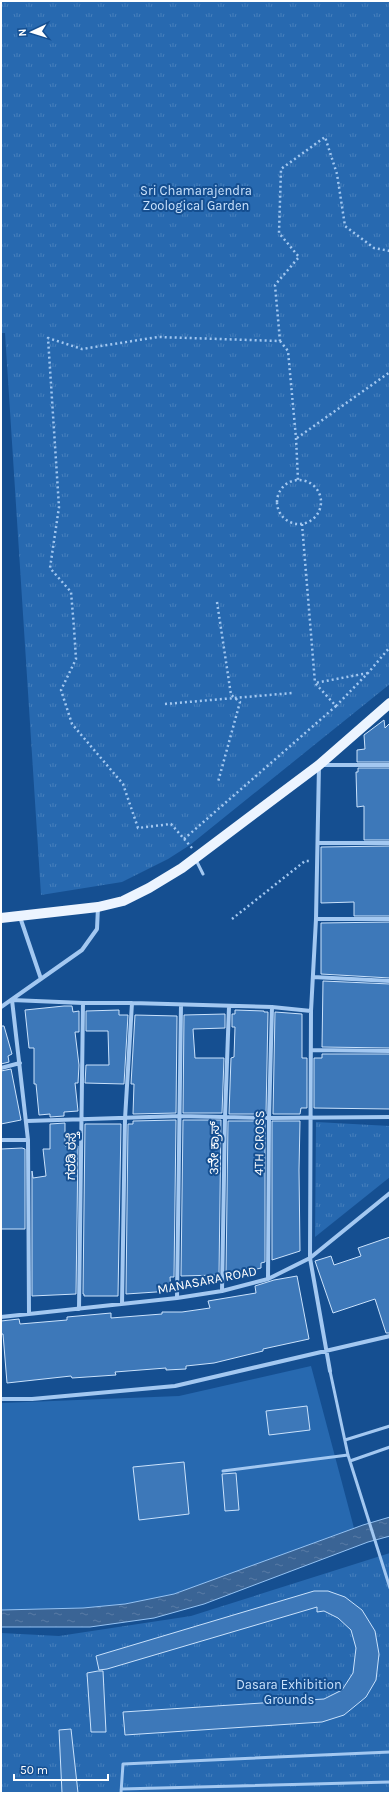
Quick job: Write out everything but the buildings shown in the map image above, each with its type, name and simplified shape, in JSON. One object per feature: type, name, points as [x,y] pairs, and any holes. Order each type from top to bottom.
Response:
[{"type":"main road","points":[[1,918],[98,907],[123,901],[150,888],[182,868],[319,765],[390,703]]},
{"type":"street","points":[[330,1371],[310,1258],[311,1011],[318,860],[319,765],[390,765]]},
{"type":"street","points":[[318,843],[390,844]]},
{"type":"street","points":[[1,1007],[82,950],[97,929],[98,907]]},
{"type":"street","points":[[20,917],[41,979]]},
{"type":"street","points":[[316,919],[390,919]]},
{"type":"street","points":[[313,977],[390,981]]},
{"type":"street","points":[[12,1000],[83,1004],[132,1003],[229,1007],[272,1007],[311,1011]]},
{"type":"street","points":[[12,1000],[27,1121],[29,1314]]},
{"type":"street","points":[[122,1304],[125,1119],[132,1003]]},
{"type":"street","name":"ಗರಡಿ ರಸ್ತೆ","points":[[79,1309],[83,1004]]},
{"type":"street","points":[[177,1298],[181,1005]]},
{"type":"street","name":"3ನೆೇ ಕ್ರಾಸ್","points":[[222,1291],[225,1117],[229,1007]]},
{"type":"street","name":"4TH CROSS","points":[[268,1279],[269,1118],[272,1007]]},
{"type":"street","points":[[312,1050],[390,1051]]},
{"type":"street","points":[[1,1068],[20,1063]]},
{"type":"street","points":[[27,1121],[125,1119],[180,1116],[390,1118]]},
{"type":"street","points":[[1,1140],[28,1140]]},
{"type":"street","name":"MANASARA ROAD","points":[[1,1316],[177,1298],[222,1291],[268,1279],[310,1258],[390,1193]]},
{"type":"street","points":[[1,1399],[32,1399],[175,1386],[390,1336]]},
{"type":"lane","points":[[197,857],[203,874]]},
{"type":"lane","points":[[330,1371],[348,1455],[390,1588]]},
{"type":"lane","points":[[345,1440],[390,1426]]},
{"type":"lane","points":[[350,1461],[390,1447]]},
{"type":"lane","points":[[224,1471],[348,1455]]},
{"type":"lane","points":[[121,1793],[123,1764],[390,1752]]},
{"type":"lane","points":[[121,1789],[390,1782]]},
{"type":"path","points":[[298,480],[296,438],[288,351],[280,341],[275,285],[299,257],[279,233],[281,169],[325,136],[336,174],[345,226],[374,248],[390,251]]},
{"type":"path","points":[[197,857],[171,824],[138,828],[123,784],[72,724],[61,690],[76,659],[71,592],[50,568],[59,507],[48,338],[82,348],[158,337],[280,341]]},
{"type":"path","points":[[296,438],[390,372]]},
{"type":"path","points":[[298,480],[312,484],[320,496],[321,504],[315,517],[309,522],[302,524],[295,524],[283,517],[277,504],[280,490],[291,481],[298,480]]},
{"type":"path","points":[[302,524],[315,683],[336,706]]},
{"type":"path","points":[[217,602],[230,695],[240,702],[218,782]]},
{"type":"path","points":[[184,839],[336,706],[368,673],[390,647]]},
{"type":"path","points":[[315,683],[368,673]]},
{"type":"path","points":[[165,704],[292,693]]},
{"type":"path","points":[[232,919],[305,861],[318,860]]},
{"type":"green space","name":"Sri Chamarajendra Zoological Garden","points":[[1,1],[390,1],[390,684],[190,845],[168,859],[122,882],[41,895],[5,333],[1,333]]},
{"type":"green space","points":[[316,1122],[390,1126],[390,1177],[315,1237]]},
{"type":"green space","points":[[311,1366],[354,1528],[174,1594],[125,1604],[83,1608],[1,1610],[1,1403],[179,1396]]},
{"type":"green space","name":"Dasara Exhibition Grounds","points":[[390,1553],[390,1793],[1,1793],[1,1633],[59,1636],[191,1616]]},
{"type":"water","points":[[390,1517],[390,1536],[368,1542],[204,1604],[154,1618],[90,1627],[1,1627],[1,1610],[83,1608],[125,1604],[174,1594],[363,1525]]}]
